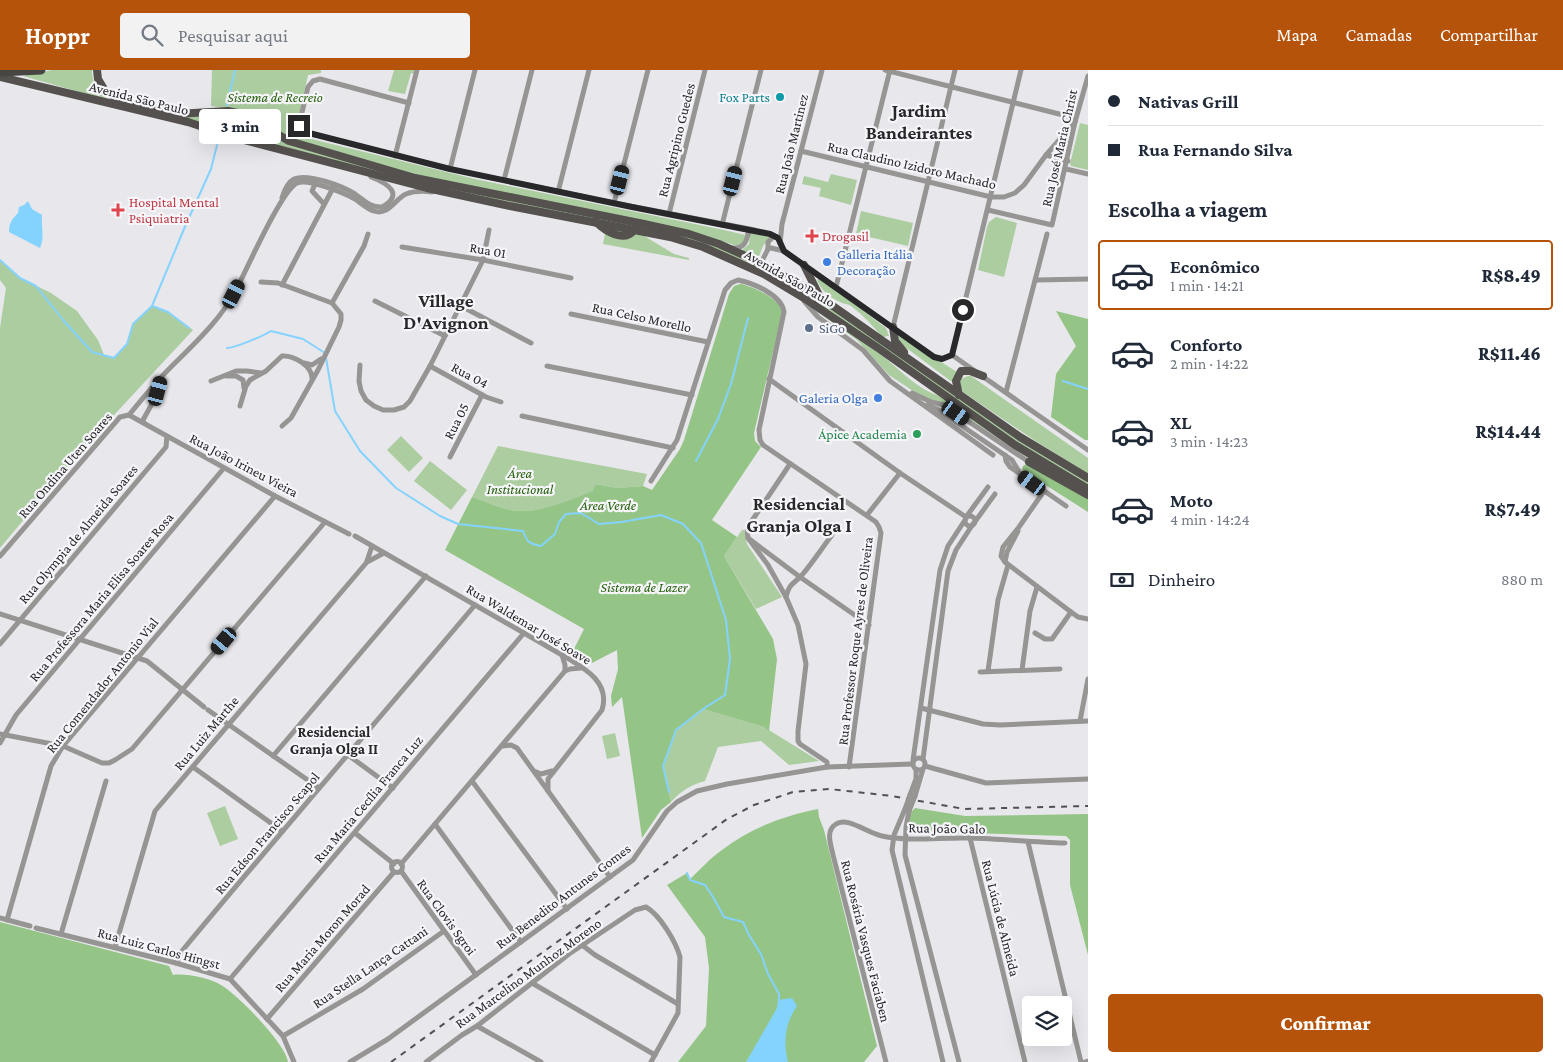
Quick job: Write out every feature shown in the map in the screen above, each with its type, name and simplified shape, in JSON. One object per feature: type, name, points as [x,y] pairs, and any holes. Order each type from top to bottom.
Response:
[{"type":"highway","points":[[0,72],[41,70]]},
{"type":"main road","name":"Avenida São Paulo","points":[[98,70],[98,79],[104,89],[119,99],[176,114],[228,110],[237,112],[289,141],[415,178],[644,224],[688,234],[719,244],[761,263],[820,296],[1020,437],[1088,478]]},
{"type":"main road","name":"Avenida São Paulo","points":[[0,77],[188,122],[236,138],[354,170],[448,192],[670,237],[703,247],[764,274],[786,287],[878,348],[1015,445],[1088,489]]},
{"type":"main road","points":[[236,138],[230,134],[227,125],[232,116],[237,112]]},
{"type":"main road","points":[[761,263],[764,274]]},
{"type":"main road","points":[[804,265],[820,296]]},
{"type":"main road","points":[[893,327],[893,334],[898,346],[924,370]]},
{"type":"main road","points":[[959,395],[956,381],[961,371],[970,371],[983,376]]},
{"type":"main road","points":[[1029,462],[1088,494]]},
{"type":"street","points":[[395,156],[417,70]]},
{"type":"street","points":[[450,169],[475,70]]},
{"type":"street","points":[[504,180],[532,70]]},
{"type":"street","points":[[558,192],[589,70]]},
{"type":"street","points":[[614,203],[648,70]]},
{"type":"street","name":"Rua Agripino Guedes","points":[[669,214],[705,70]]},
{"type":"street","points":[[722,225],[761,70]]},
{"type":"street","name":"Rua João Martinez","points":[[775,238],[782,224],[822,70]]},
{"type":"street","points":[[836,287],[888,70],[1067,116],[1075,122]]},
{"type":"street","points":[[893,327],[927,182],[956,70]]},
{"type":"street","points":[[952,355],[1021,70]]},
{"type":"street","name":"Rua José Maria Christ","points":[[988,210],[1052,225],[1068,161],[1075,122],[1088,76]]},
{"type":"street","points":[[409,103],[320,79],[313,81],[308,87],[299,126],[305,132],[450,169],[722,225],[746,232],[754,230],[775,238],[784,251],[934,357],[942,359],[952,355]]},
{"type":"street","name":"Rua Claudino Izidoro Machado","points":[[801,151],[991,197],[1004,196],[1015,193],[1024,185],[1046,155],[1075,122]]},
{"type":"street","points":[[1046,155],[1068,161]]},
{"type":"street","points":[[1066,169],[1088,174]]},
{"type":"street","points":[[316,182],[334,184],[356,195],[373,207],[378,208],[388,204],[393,194],[389,185],[354,170]]},
{"type":"street","points":[[316,182],[353,198],[370,210],[379,212],[386,210],[400,198],[409,194],[448,192]]},
{"type":"street","points":[[316,182],[313,193],[324,204]]},
{"type":"street","name":"Rua Ondina Uten Soares","points":[[0,556],[120,417],[129,414],[224,312],[280,204],[290,189],[297,183],[316,182]]},
{"type":"street","points":[[282,284],[332,190],[336,188],[356,195]]},
{"type":"street","points":[[775,238],[776,232],[782,224]]},
{"type":"street","points":[[360,365],[359,381],[363,395],[374,406],[388,410],[404,407],[410,401],[430,366],[483,260],[489,230]]},
{"type":"street","points":[[719,244],[740,248],[746,242],[746,232]]},
{"type":"street","points":[[332,303],[364,246],[368,234]]},
{"type":"street","points":[[1006,392],[1047,234]]},
{"type":"street","points":[[761,263],[768,249],[768,242],[775,238]]},
{"type":"street","name":"Rua 01","points":[[402,247],[483,260],[570,278]]},
{"type":"street","points":[[768,249],[784,251]]},
{"type":"street","points":[[1036,280],[1088,279]]},
{"type":"street","name":"Rua Professor Roque Ayres de Oliveira","points":[[708,342],[725,290],[731,283],[738,280],[746,282],[782,302],[784,312],[758,436],[763,444],[790,464],[876,522],[881,533],[849,767]]},
{"type":"street","points":[[260,282],[282,284],[332,303],[338,309],[341,320],[327,350],[314,369],[311,381],[291,418],[282,426]]},
{"type":"street","points":[[786,287],[805,302],[818,317],[863,350],[890,381],[994,455]]},
{"type":"street","points":[[375,301],[445,336]]},
{"type":"street","points":[[461,306],[531,343]]},
{"type":"street","name":"Rua Celso Morello","points":[[571,314],[708,342]]},
{"type":"street","points":[[651,480],[673,448],[708,342]]},
{"type":"street","points":[[952,355],[1088,450]]},
{"type":"street","points":[[220,377],[234,376],[247,381],[251,380],[264,372],[282,356],[289,356],[314,369]]},
{"type":"street","name":"Rua 04","points":[[430,366],[482,395],[501,402]]},
{"type":"street","points":[[547,366],[692,395]]},
{"type":"street","points":[[243,393],[251,380],[252,374],[247,371]]},
{"type":"street","points":[[240,406],[243,393],[242,374],[247,371]]},
{"type":"street","points":[[211,381],[232,372],[264,372]]},
{"type":"street","points":[[144,424],[142,420],[154,400],[162,377]]},
{"type":"street","points":[[769,379],[965,519]]},
{"type":"street","points":[[890,381],[916,396],[944,405],[1029,462]]},
{"type":"street","name":"Rua 05","points":[[450,457],[482,395]]},
{"type":"street","points":[[924,405],[937,409],[1012,460],[1015,469],[1021,475],[1066,506]]},
{"type":"street","name":"Rua João Irineu Vieira","points":[[129,414],[275,496],[349,534]]},
{"type":"street","points":[[522,416],[673,448]]},
{"type":"street","name":"Rua Olympia de Almeida Soares","points":[[0,644],[166,447],[167,436]]},
{"type":"street","points":[[994,439],[1003,448],[1005,456]]},
{"type":"street","points":[[1015,469],[1020,463],[1029,462]]},
{"type":"street","points":[[790,464],[749,525],[747,531],[748,538],[768,565],[786,597],[798,625],[806,664],[798,741],[827,762],[827,767]]},
{"type":"street","name":"Rua Professora Maria Elisa Soares Rosa","points":[[0,743],[2,734],[16,715],[224,468]]},
{"type":"street","points":[[867,515],[900,473]]},
{"type":"street","points":[[912,795],[916,779],[916,769],[913,762],[940,570],[948,546],[988,487]]},
{"type":"street","points":[[1044,491],[1003,547],[1001,556],[1006,563],[1071,612],[1088,619]]},
{"type":"street","points":[[943,1062],[892,850],[894,838],[924,767],[923,759],[948,571],[956,550],[995,494]]},
{"type":"street","name":"Rua Comendador Antonio Vial","points":[[7,920],[51,766],[63,746],[275,496]]},
{"type":"street","points":[[965,519],[972,517],[974,524]]},
{"type":"street","points":[[2,734],[63,746],[102,763],[109,763],[132,749],[326,522]]},
{"type":"street","points":[[786,597],[791,584],[800,577],[832,535]]},
{"type":"street","name":"Rua Waldemar José Soave","points":[[355,536],[584,668],[599,681],[604,705],[599,716],[554,769],[548,779],[548,791]]},
{"type":"street","points":[[748,538],[869,625]]},
{"type":"street","points":[[367,562],[372,546]]},
{"type":"street","points":[[367,562],[384,553]]},
{"type":"street","name":"Rua Luiz Marthe","points":[[115,947],[155,811],[367,562]]},
{"type":"street","points":[[988,672],[998,600],[1006,563]]},
{"type":"street","points":[[273,756],[426,576]]},
{"type":"street","points":[[1022,670],[1030,611],[1037,587]]},
{"type":"street","name":"Rua Edson Francisco Scapol","points":[[176,963],[182,951],[282,831],[475,605]]},
{"type":"street","points":[[1035,633],[1044,639],[1052,638],[1071,612]]},
{"type":"street","points":[[0,614],[147,661],[206,708],[319,788]]},
{"type":"street","points":[[853,614],[870,618]]},
{"type":"street","name":"Rua Maria Cecília Franca Luz","points":[[230,979],[524,633]]},
{"type":"street","points":[[562,655],[565,671]]},
{"type":"street","points":[[401,864],[565,671],[584,668]]},
{"type":"street","points":[[980,672],[1060,669]]},
{"type":"street","points":[[1080,721],[1088,679]]},
{"type":"street","points":[[921,708],[991,724],[1088,721]]},
{"type":"street","points":[[515,730],[514,741],[517,748],[610,877]]},
{"type":"street","points":[[502,746],[510,745],[517,748]]},
{"type":"street","points":[[348,755],[393,788]]},
{"type":"street","name":"Rua Benedito Antunes Gomes","points":[[350,1062],[388,1039],[633,860],[667,811],[677,802],[698,791],[727,784],[827,767],[913,762],[920,757],[923,759]]},
{"type":"street","points":[[193,767],[282,831]]},
{"type":"street","points":[[916,769],[924,767],[986,783],[1088,779]]},
{"type":"street","points":[[534,771],[547,774],[554,769]]},
{"type":"street","points":[[61,934],[106,781]]},
{"type":"street","points":[[472,781],[567,909]]},
{"type":"street","points":[[907,809],[905,855],[958,1062]]},
{"type":"street","name":"Rua João Galo","points":[[833,826],[841,822],[847,822],[872,833],[894,838],[970,838],[1065,843]]},
{"type":"street","points":[[435,824],[522,942]]},
{"type":"street","name":"Rua Rosária Vasques Faciaben","points":[[833,826],[829,834],[833,855],[886,1062]]},
{"type":"street","points":[[355,833],[394,864]]},
{"type":"street","name":"Rua Lúcia de Almeida","points":[[970,838],[1025,1062]]},
{"type":"street","points":[[1028,842],[1085,1062]]},
{"type":"street","points":[[394,864],[398,862],[401,864]]},
{"type":"street","points":[[394,864],[392,867],[394,872],[401,871],[403,868],[401,864]]},
{"type":"street","name":"Rua Clovis Sgroi","points":[[401,871],[476,975]]},
{"type":"street","name":"Rua Maria Moron Morad","points":[[267,1020],[394,872]]},
{"type":"street","name":"Rua Marcelino Munhoz Moreno","points":[[429,1061],[582,945],[635,910],[646,908],[659,918],[678,948],[680,957],[678,1004]]},
{"type":"street","points":[[0,918],[30,926]]},
{"type":"street","name":"Rua Luiz Carlos Hingst","points":[[36,928],[176,963],[230,979],[283,1036],[294,1062]]},
{"type":"street","name":"Rua Stella Lança Cattani","points":[[283,1036],[363,989],[444,931]]},
{"type":"street","points":[[582,945],[595,955],[678,1004],[675,1020],[651,1062]]},
{"type":"street","points":[[532,983],[655,1055]]},
{"type":"street","points":[[477,1026],[541,1062]]},
{"type":"green space","points":[[52,70],[92,70],[95,85],[105,97],[159,113],[189,117],[228,114],[223,121],[225,133],[23,76]]},
{"type":"green space","name":"Sistema de Recreio","points":[[212,70],[321,70],[321,73],[308,75],[295,135],[475,179],[724,230],[745,235],[744,240],[741,244],[734,245],[657,223],[431,178],[397,170],[289,138],[266,123],[233,109],[211,106]]},
{"type":"green space","points":[[394,70],[415,70],[414,74],[411,73],[405,94],[388,91]]},
{"type":"green space","points":[[237,118],[254,124],[273,138],[293,146],[401,176],[605,217],[708,242],[759,264],[759,266],[716,249],[454,192],[337,162],[233,132],[230,123]]},
{"type":"green space","points":[[1080,123],[1088,125],[1088,170],[1071,166],[1070,164]]},
{"type":"green space","points":[[831,174],[857,180],[851,205],[819,196],[821,188],[802,184],[804,176],[828,182]]},
{"type":"green space","points":[[861,211],[913,223],[908,246],[856,234]]},
{"type":"green space","points":[[996,217],[1017,223],[1004,277],[978,270],[987,227],[989,222]]},
{"type":"green space","points":[[606,228],[641,234],[674,254],[689,258],[689,260],[603,244]]},
{"type":"green space","points":[[750,234],[770,237],[763,246],[759,256],[756,257],[741,251],[749,244]]},
{"type":"green space","points":[[0,260],[20,278],[51,293],[77,311],[98,340],[104,355],[114,358],[127,344],[133,324],[152,306],[168,312],[193,330],[88,443],[0,548],[0,328],[6,288],[0,280]]},
{"type":"green space","points":[[766,270],[808,292],[1028,446],[1088,482],[1088,485],[1015,442],[806,294]]},
{"type":"green space","points":[[820,278],[886,328],[889,336],[882,337],[851,306],[829,296],[817,280]]},
{"type":"green space","points":[[740,284],[772,298],[779,305],[782,313],[754,433],[755,441],[761,447],[712,520],[737,537],[724,556],[773,639],[777,659],[769,731],[764,727],[703,709],[676,730],[663,766],[671,802],[661,810],[642,838],[622,697],[612,707],[611,696],[618,669],[617,650],[592,663],[574,649],[584,629],[445,550],[472,497],[508,510],[530,511],[593,491],[595,484],[618,488],[643,486],[652,490],[684,440],[729,294],[734,286]]},
{"type":"green space","points":[[817,309],[924,389],[942,397],[1051,471],[945,403],[929,400],[919,395],[889,375],[857,340],[816,311]]},
{"type":"green space","points":[[1056,311],[1088,319],[1088,440],[1085,440],[1051,417],[1056,374],[1076,346]]},
{"type":"green space","points":[[897,334],[957,372],[952,382],[901,344]]},
{"type":"green space","points":[[971,376],[1088,458],[1088,474],[963,392],[959,384],[961,379]]},
{"type":"green space","points":[[401,436],[423,458],[409,472],[387,450]]},
{"type":"green space","name":"Área Institucional","points":[[498,446],[647,474],[643,486],[618,488],[595,484],[594,491],[548,507],[530,511],[508,510],[472,497]]},
{"type":"green space","points":[[430,461],[467,490],[451,510],[414,481]]},
{"type":"green space","points":[[1026,464],[1088,498],[1088,512],[1022,470]]},
{"type":"green space","points":[[742,530],[744,530],[747,544],[782,597],[756,609],[724,556]]},
{"type":"green space","points":[[703,709],[764,727],[819,761],[789,765],[761,741],[718,747],[705,781],[695,784],[679,794],[671,802],[663,766],[676,730]]},
{"type":"green space","points":[[615,733],[620,756],[607,759],[602,736]]},
{"type":"green space","points":[[225,806],[238,839],[220,846],[207,813]]},
{"type":"green space","points":[[915,808],[965,816],[1088,814],[1088,955],[1070,885],[1070,840],[1066,836],[910,831],[910,813]]},
{"type":"green space","points":[[818,809],[877,1046],[864,1062],[678,1062],[706,1026],[709,968],[705,937],[667,885],[687,873],[690,879],[709,860],[744,835],[780,819]]},
{"type":"green space","points":[[0,922],[169,966],[173,975],[191,975],[216,982],[238,998],[260,1020],[279,1044],[288,1062],[0,1062]]},
{"type":"water","points":[[28,201],[32,209],[42,215],[43,236],[40,248],[9,232],[10,224],[18,213],[19,207]]},
{"type":"water","points":[[792,998],[797,1006],[790,1019],[786,1033],[788,1062],[746,1062],[777,1008],[778,1000]]},
{"type":"waterway","points":[[227,105],[235,70]]},
{"type":"waterway","points":[[152,306],[211,169],[217,145]]},
{"type":"waterway","points":[[0,260],[20,278],[36,286],[92,352],[114,358],[127,344],[133,324],[152,306],[168,312],[189,328]]},
{"type":"waterway","points":[[696,461],[718,419],[731,384],[748,318]]},
{"type":"waterway","points":[[227,348],[271,331],[303,339],[325,353]]},
{"type":"waterway","points":[[326,358],[335,411],[360,451],[396,488],[440,516],[458,524],[523,531],[529,542],[541,546],[555,534],[559,522],[566,514],[581,513],[599,524],[661,515],[683,524],[701,543],[726,620],[730,659],[725,695],[676,730],[663,766],[669,792]]},
{"type":"waterway","points":[[1063,381],[1088,389]]},
{"type":"waterway","points":[[687,873],[690,880],[705,885],[724,917],[743,922],[761,954],[768,974],[779,994],[779,1003]]},
{"type":"railway","points":[[391,1062],[727,819],[754,805],[793,792],[829,789],[892,796],[964,809],[1088,806]]},
{"type":"place","name":"Fox Parts","points":[[780,97]]},
{"type":"place","name":"Hospital Mental Psiquiatria","points":[[118,210]]},
{"type":"place","name":"Drogasil","points":[[812,236]]},
{"type":"place","name":"Galleria Itália Decoração","points":[[827,262]]},
{"type":"place","name":"SiGo","points":[[809,328]]},
{"type":"place","name":"Galeria Olga","points":[[878,398]]},
{"type":"place","name":"Ápice Academia","points":[[917,434]]},
{"type":"district","name":"Jardim Bandeirantes","points":[[919,121]]},
{"type":"district","name":"Village D'Avignon","points":[[446,311]]},
{"type":"district","name":"Residencial Granja Olga I","points":[[799,514]]},
{"type":"district","name":"Residencial Granja Olga II","points":[[334,740]]},
{"type":"route","points":[[299,126],[305,132],[450,169],[770,234],[778,238],[784,251],[934,357],[942,359],[952,355],[963,310]]},
{"type":"park label","name":"Área Verde","points":[[608,505]]},
{"type":"park label","name":"Sistema de Lazer","points":[[644,587]]}]
